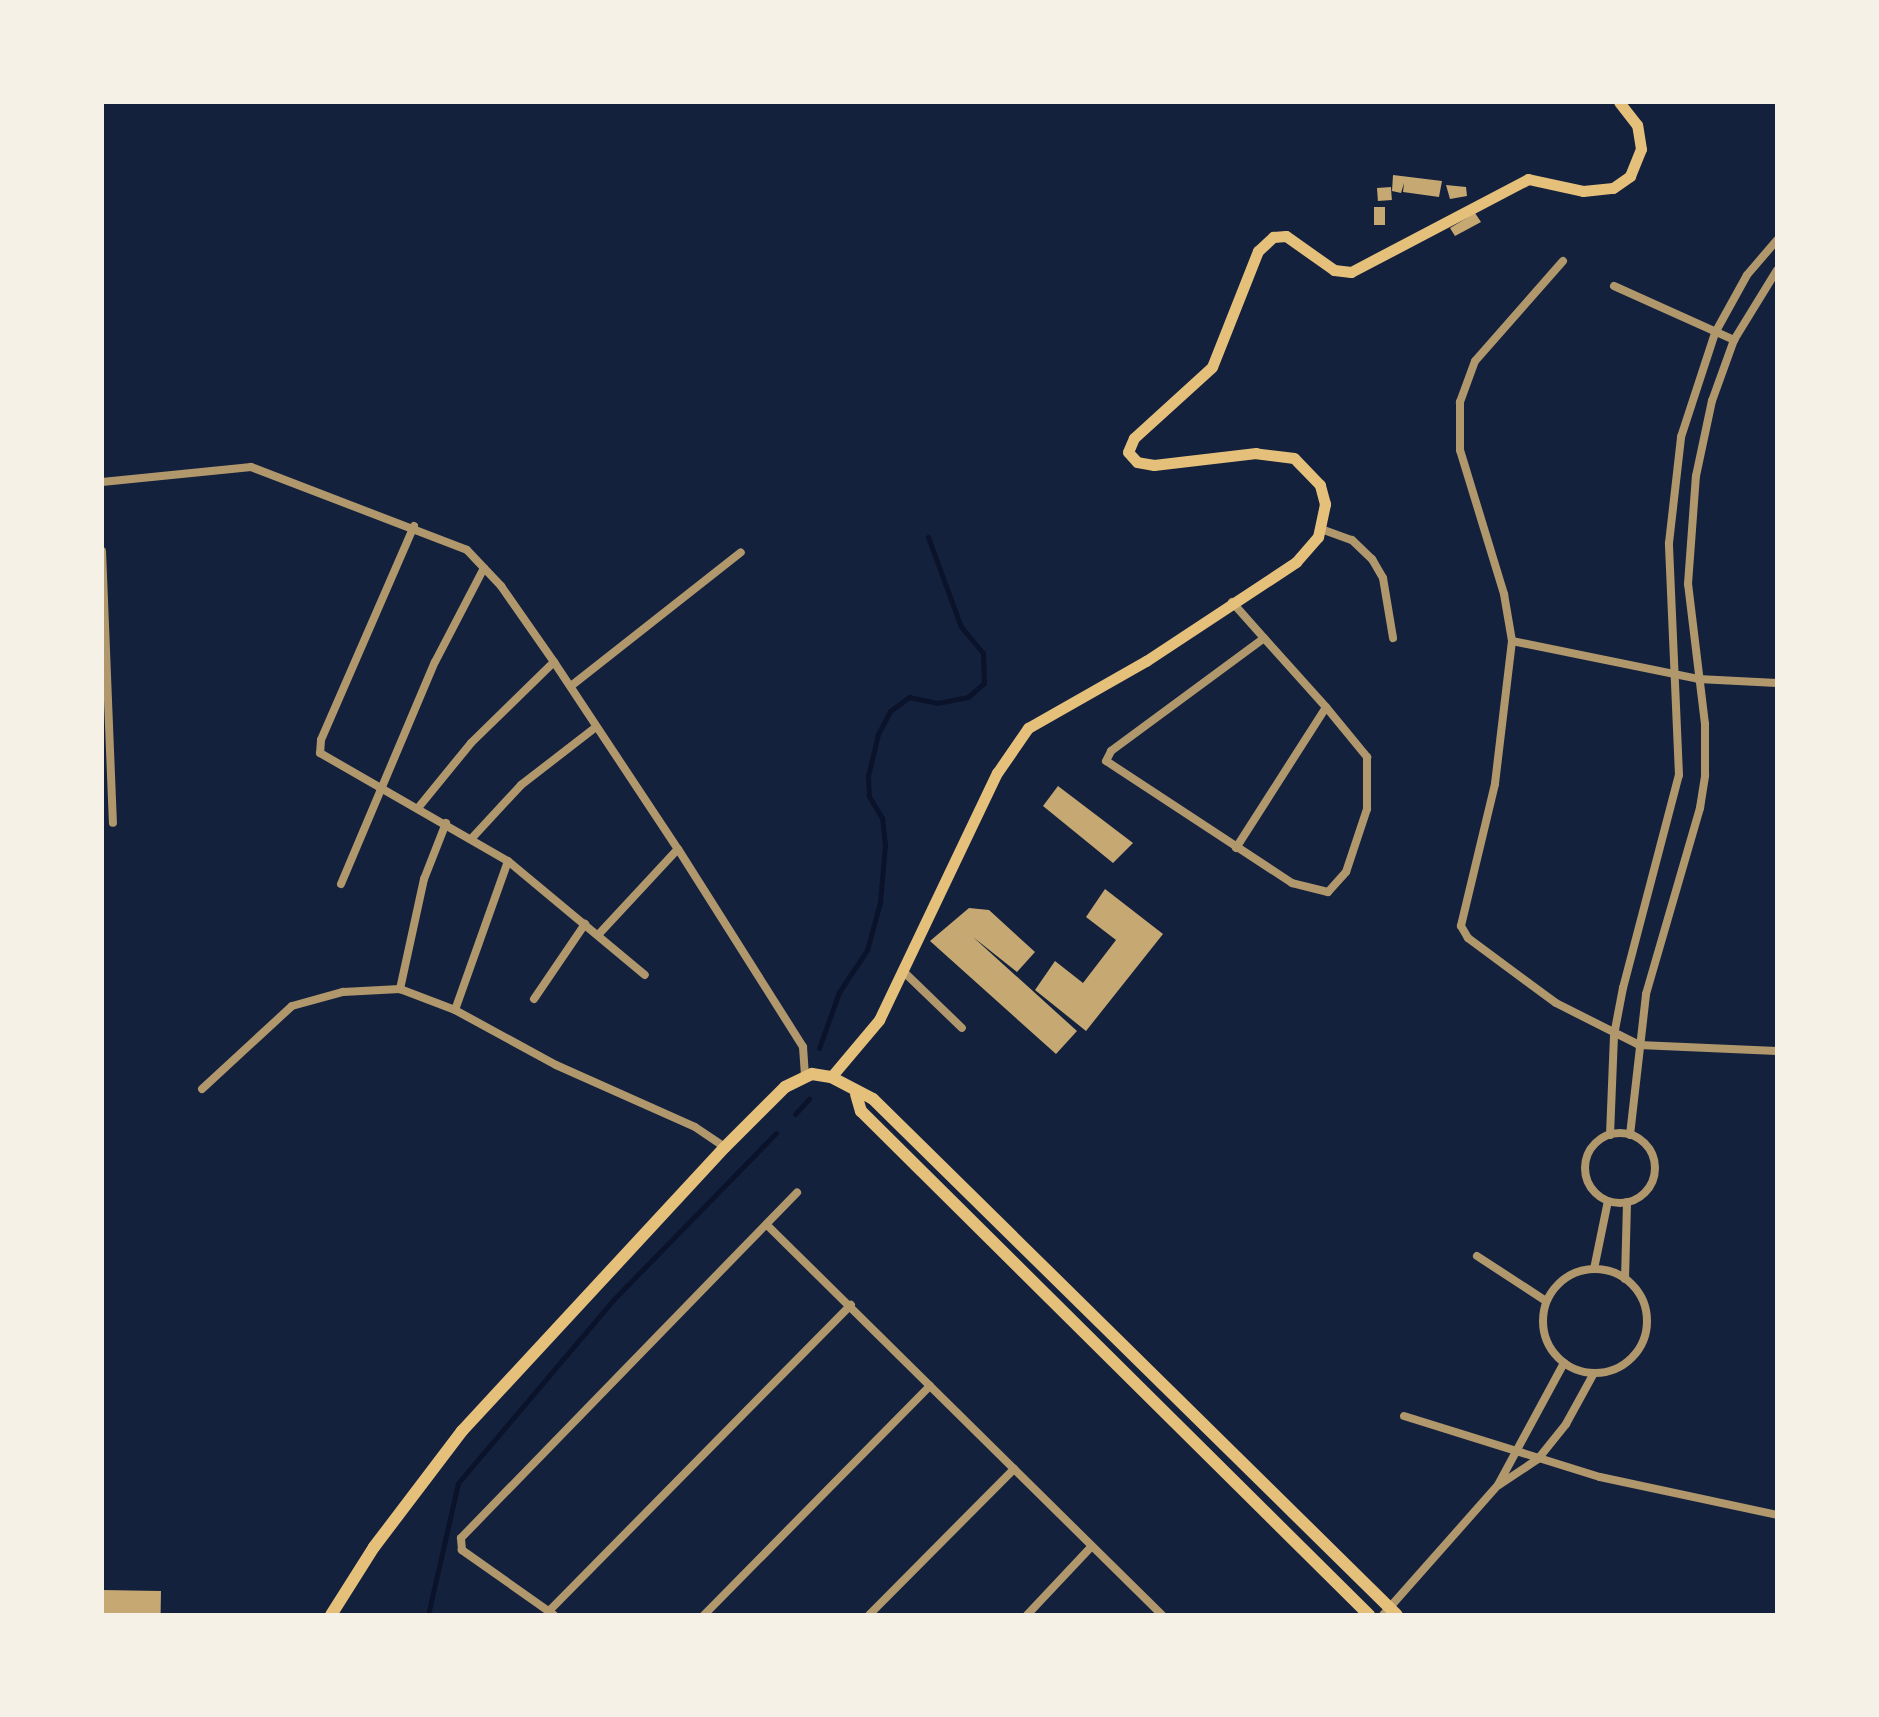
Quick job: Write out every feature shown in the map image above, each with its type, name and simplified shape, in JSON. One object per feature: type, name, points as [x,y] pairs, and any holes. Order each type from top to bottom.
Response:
[{"type":"main road","points":[[831,1077],[879,1020],[905,973],[1011,748],[1051,713],[1146,661],[1303,557],[1321,529],[1325,504],[1320,485],[1294,458],[1256,453],[1154,465],[1137,462],[1128,452],[1134,438],[1212,367],[1258,251],[1273,237],[1286,236],[1334,270],[1351,272],[1528,179],[1583,191],[1613,188],[1630,176],[1641,149],[1637,125],[1619,102]]},
{"type":"main road","points":[[331,1615],[374,1547],[462,1431],[725,1147],[785,1087],[805,1075],[831,1077],[856,1094],[873,1099],[1390,1612]]},
{"type":"main road","points":[[856,1094],[861,1111],[1075,1328],[1369,1615]]},
{"type":"main road","points":[[1075,1328],[1089,1314]]},
{"type":"street","points":[[1610,1135],[1614,1035],[1677,785],[1669,598],[1673,489],[1681,437],[1715,333],[1747,275],[1777,240]]},
{"type":"street","points":[[1563,261],[1475,361],[1458,412],[1465,471],[1504,594],[1512,641],[1495,784],[1461,926],[1468,938],[1556,1003],[1639,1045],[1777,1051]]},
{"type":"street","points":[[1630,1135],[1646,994],[1700,808],[1705,724],[1688,584],[1689,527],[1712,401],[1745,314],[1777,270]]},
{"type":"street","points":[[1614,286],[1734,340]]},
{"type":"street","points":[[102,482],[251,467],[414,526],[467,550],[484,568],[571,686],[678,849],[803,1047],[805,1075]]},
{"type":"street","points":[[414,526],[319,748],[326,758],[446,823],[508,861],[645,975]]},
{"type":"street","points":[[1321,529],[1352,540],[1372,559],[1383,578],[1393,638]]},
{"type":"street","points":[[102,551],[113,823]]},
{"type":"street","points":[[571,686],[741,552]]},
{"type":"street","points":[[341,884],[435,662],[484,568]]},
{"type":"street","points":[[1232,602],[1326,707],[1367,757],[1371,773],[1367,809],[1346,872],[1335,888],[1317,892],[1236,848],[1106,761],[1111,751],[1264,638]]},
{"type":"street","points":[[1512,641],[1698,679],[1777,683]]},
{"type":"street","points":[[418,808],[471,743],[554,662]]},
{"type":"street","points":[[1236,848],[1326,707]]},
{"type":"street","points":[[472,838],[521,785],[596,727]]},
{"type":"street","points":[[400,989],[424,879],[446,823]]},
{"type":"street","points":[[598,935],[678,849]]},
{"type":"street","points":[[455,1010],[508,861]]},
{"type":"street","points":[[534,999],[585,924]]},
{"type":"street","points":[[905,973],[962,1028]]},
{"type":"street","points":[[202,1089],[292,1006],[343,992],[400,989],[455,1010],[556,1065],[695,1127],[725,1147]]},
{"type":"street","points":[[1610,1135],[1630,1135],[1649,1148],[1655,1170],[1647,1191],[1627,1202],[1608,1201],[1591,1188],[1585,1167],[1592,1147],[1610,1135]]},
{"type":"street","points":[[797,1193],[461,1538],[462,1550],[551,1613],[851,1305]]},
{"type":"street","points":[[1594,1269],[1608,1201]]},
{"type":"street","points":[[1625,1279],[1627,1202]]},
{"type":"street","points":[[767,1225],[1162,1615]]},
{"type":"street","points":[[1477,1256],[1546,1301]]},
{"type":"street","points":[[1594,1269],[1625,1279],[1639,1294],[1646,1332],[1627,1362],[1594,1373],[1564,1363],[1544,1335],[1546,1301],[1565,1279],[1594,1269]]},
{"type":"street","points":[[1390,1612],[1498,1485],[1564,1363]]},
{"type":"street","points":[[1498,1485],[1538,1459],[1566,1424],[1594,1373]]},
{"type":"street","points":[[704,1615],[930,1386]]},
{"type":"street","points":[[1404,1416],[1538,1459],[1777,1515]]},
{"type":"street","points":[[869,1615],[1014,1469]]},
{"type":"street","points":[[1027,1615],[1091,1547]]},
{"type":"building","points":[[1393,175],[1442,181],[1439,197],[1403,192],[1404,183],[1401,193],[1392,191]]},
{"type":"building","points":[[1446,185],[1466,187],[1467,196],[1450,199]]},
{"type":"building","points":[[1391,187],[1392,200],[1378,201],[1377,188]]},
{"type":"building","points":[[1374,207],[1385,207],[1385,225],[1374,225]]},
{"type":"building","points":[[1475,213],[1481,222],[1455,236],[1450,228]]},
{"type":"building","points":[[1058,786],[1133,843],[1113,863],[1043,806]]},
{"type":"building","points":[[1105,889],[1163,934],[1086,1031],[1035,990],[1055,961],[1083,983],[1116,940],[1086,917]]},
{"type":"building","points":[[969,908],[989,910],[1035,952],[1017,972],[973,937],[1077,1031],[1056,1054],[930,941]]},
{"type":"building","points":[[102,1590],[161,1591],[161,1615],[102,1615]]},
{"type":"waterway","points":[[819,1048],[839,992],[867,950],[880,902],[885,845],[882,818],[869,796],[868,776],[878,734],[890,711],[909,697],[937,703],[968,697],[984,683],[983,653],[961,627],[928,537]]},
{"type":"waterway","points":[[795,1114],[809,1099]]},
{"type":"waterway","points":[[428,1615],[458,1483],[614,1299],[776,1133]]}]
